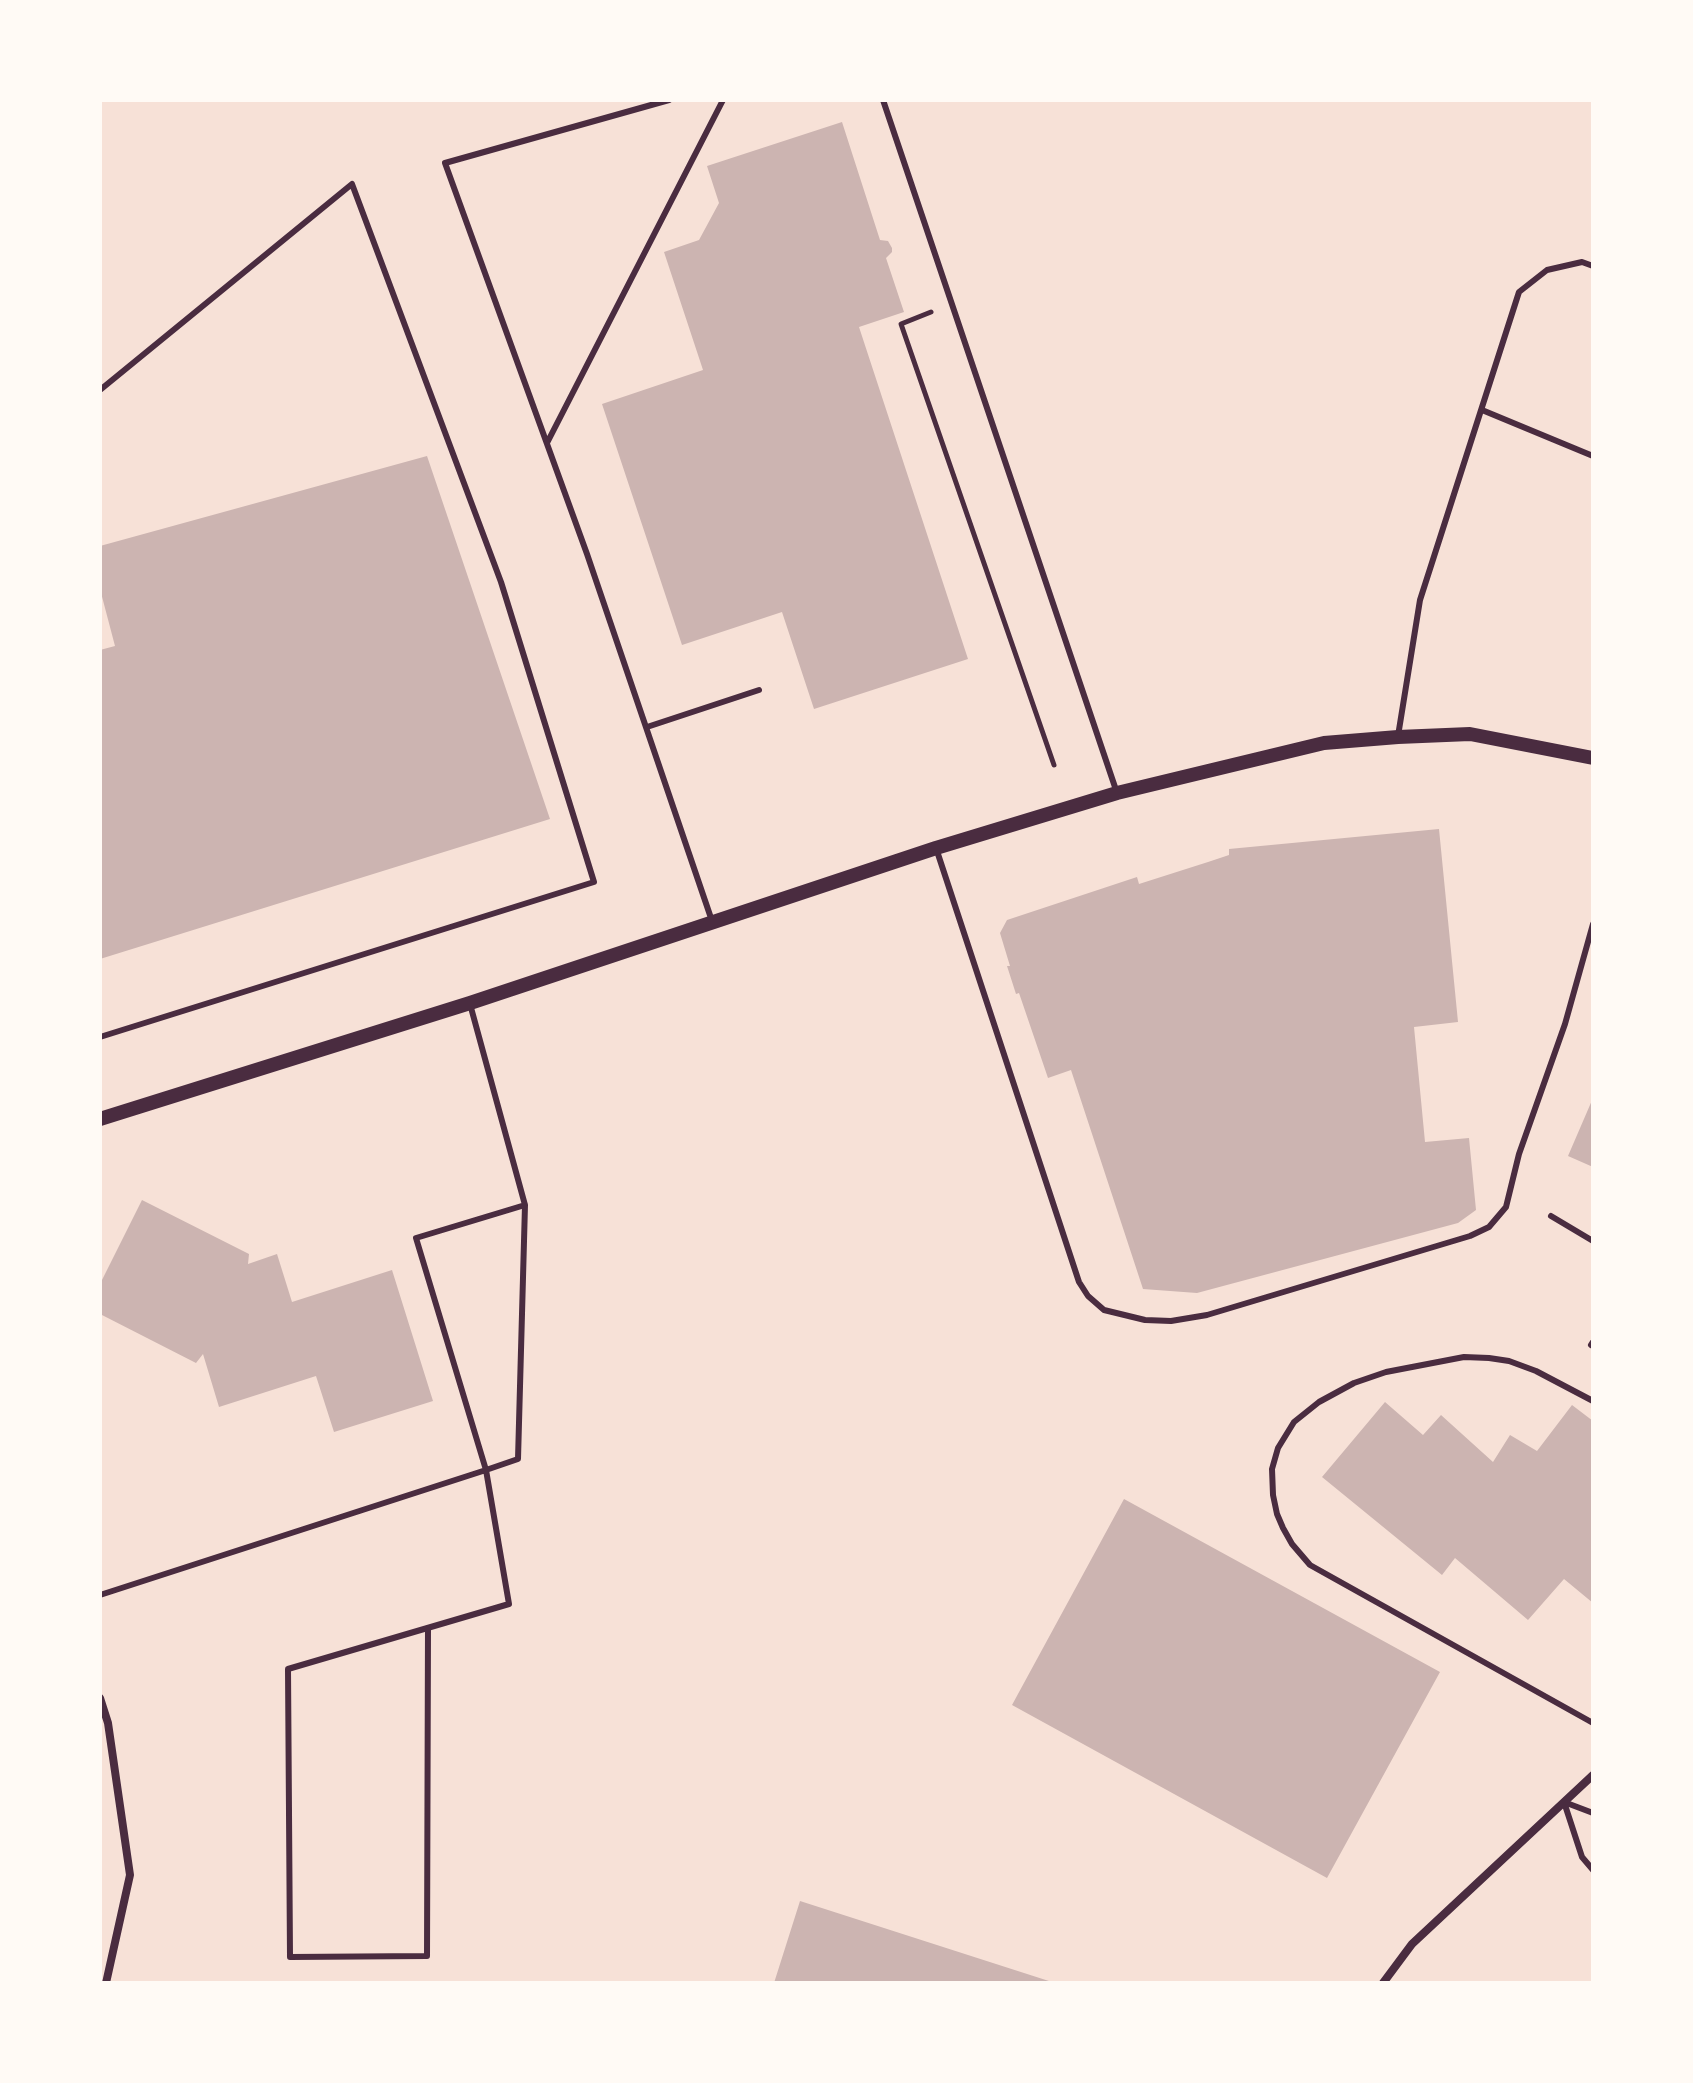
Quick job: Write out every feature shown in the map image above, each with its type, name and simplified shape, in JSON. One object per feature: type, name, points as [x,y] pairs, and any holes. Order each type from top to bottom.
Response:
[{"type":"street","points":[[100,1119],[470,1003],[936,848],[1117,793],[1324,743],[1398,737],[1470,734],[1593,758]]},
{"type":"street","points":[[100,1698],[108,1723],[130,1875],[106,1983]]},
{"type":"street","points":[[1383,1983],[1412,1944],[1593,1775]]},
{"type":"lane","points":[[669,100],[445,163],[547,443],[713,922]]},
{"type":"lane","points":[[547,443],[723,100]]},
{"type":"lane","points":[[883,100],[1117,793]]},
{"type":"lane","points":[[100,390],[352,184],[501,582],[594,882],[100,1037]]},
{"type":"lane","points":[[1398,737],[1420,600],[1519,292],[1547,270],[1582,262],[1593,266]]},
{"type":"lane","points":[[1482,410],[1593,456]]},
{"type":"lane","points":[[647,727],[759,690]]},
{"type":"lane","points":[[936,848],[1079,1282],[1088,1296],[1104,1310],[1145,1320],[1171,1321],[1207,1315],[1470,1236],[1489,1227],[1506,1207],[1519,1154],[1565,1024],[1593,924]]},
{"type":"lane","points":[[100,1595],[518,1459],[525,1205],[470,1003]]},
{"type":"lane","points":[[428,1628],[427,1956],[290,1957],[288,1669],[509,1604],[486,1470],[416,1238],[525,1205]]},
{"type":"lane","points":[[1551,1216],[1593,1241]]},
{"type":"lane","points":[[1593,1401],[1545,1375],[1509,1361],[1464,1357],[1401,1369],[1354,1383],[1319,1402],[1294,1422],[1278,1448],[1272,1469],[1277,1514],[1292,1544],[1310,1565],[1593,1723]]},
{"type":"lane","points":[[1564,1802],[1593,1813]]},
{"type":"lane","points":[[1564,1802],[1582,1857],[1593,1870]]},
{"type":"path","points":[[952,303],[901,324],[1054,765]]},
{"type":"building","points":[[842,122],[880,240],[888,241],[892,248],[886,258],[904,312],[859,327],[968,659],[814,709],[782,612],[682,645],[602,404],[703,370],[664,252],[699,240],[719,203],[707,166]]},
{"type":"building","points":[[427,456],[550,819],[100,959],[100,650],[115,646],[100,589],[100,546]]},
{"type":"building","points":[[1439,829],[1458,1022],[1414,1027],[1425,1142],[1469,1138],[1476,1210],[1458,1223],[1197,1293],[1143,1289],[1071,1070],[1048,1078],[1019,993],[1016,994],[1000,933],[1007,920],[1137,877],[1139,884],[1208,862],[1229,855],[1229,849]]},
{"type":"building","points":[[1593,1098],[1593,1167],[1568,1156]]},
{"type":"building","points":[[142,1200],[249,1254],[248,1264],[277,1254],[292,1302],[392,1270],[433,1401],[334,1432],[316,1376],[219,1407],[203,1354],[196,1363],[100,1314],[100,1284]]},
{"type":"building","points":[[1385,1402],[1423,1435],[1441,1415],[1493,1462],[1510,1435],[1537,1451],[1572,1405],[1593,1421],[1593,1603],[1564,1579],[1528,1620],[1455,1558],[1442,1575],[1322,1477]]},
{"type":"building","points":[[1124,1499],[1440,1672],[1327,1878],[1012,1705]]},
{"type":"building","points":[[800,1901],[1052,1982],[1052,1983],[774,1983]]}]
